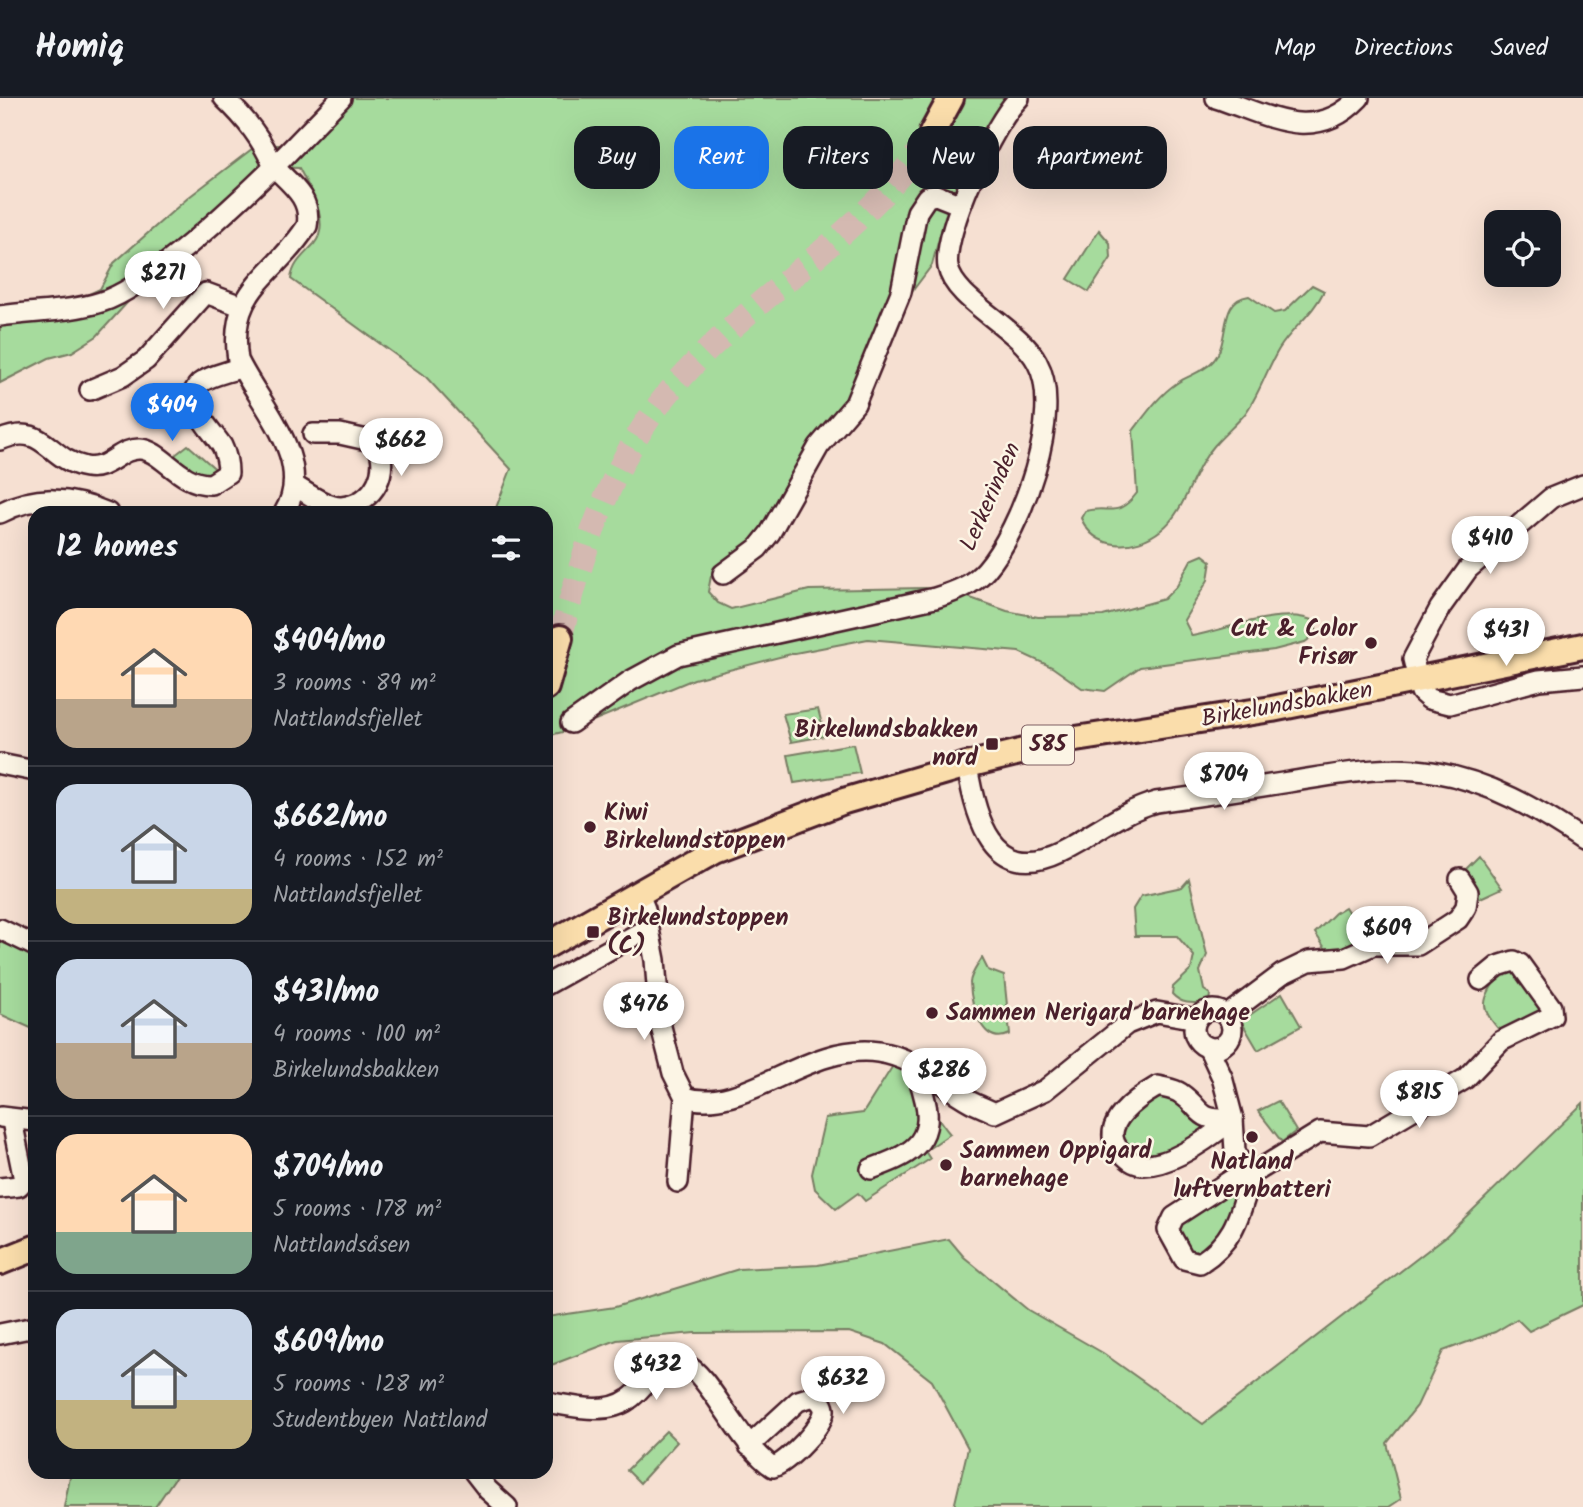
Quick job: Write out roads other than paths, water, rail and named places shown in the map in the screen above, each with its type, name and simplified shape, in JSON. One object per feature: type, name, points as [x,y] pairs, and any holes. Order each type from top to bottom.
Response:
[{"type":"main road","points":[[935,126],[951,98]]},
{"type":"main road","points":[[553,662],[560,638]]},
{"type":"main road","name":"Birkelundsbakken","points":[[553,942],[715,850],[844,801],[967,765],[1069,740],[1170,726],[1417,682],[1583,646]]},
{"type":"main road","points":[[0,1262],[28,1251]]},
{"type":"street","points":[[224,98],[245,117],[264,143],[274,167],[306,202],[309,212],[307,226],[258,280],[241,306],[236,346],[242,367],[287,448],[294,468],[294,489],[287,506]]},
{"type":"street","points":[[0,316],[87,306],[114,297],[192,241],[274,167],[341,98]]},
{"type":"street","name":"Lerkerinden","points":[[571,723],[630,681],[678,655],[935,598],[958,591],[987,569],[1014,519],[1041,453],[1046,428],[1046,399],[1039,366],[1032,353],[951,279],[947,252],[961,205],[1000,125],[1019,98]]},
{"type":"street","points":[[1216,98],[1308,125],[1336,118],[1359,98]]},
{"type":"street","points":[[723,574],[758,548],[770,533],[819,446],[855,404],[901,292],[916,212],[931,195],[961,205]]},
{"type":"street","points":[[90,390],[123,376],[146,360],[206,293],[241,306]]},
{"type":"street","points":[[0,440],[23,433],[34,435],[68,462],[87,467],[107,465],[127,452],[140,449],[152,453],[190,480],[211,484],[228,473],[227,458],[198,412],[194,399],[196,391],[201,382],[242,367]]},
{"type":"street","points":[[313,434],[340,434],[376,442],[382,461],[381,478],[371,494],[344,506]]},
{"type":"street","points":[[1583,485],[1550,498],[1468,569],[1440,608],[1415,652],[1417,682],[1429,699],[1450,704],[1539,681],[1583,677]]},
{"type":"street","points":[[294,489],[297,487],[338,506]]},
{"type":"street","points":[[0,513],[43,499],[78,502],[89,506]]},
{"type":"street","points":[[0,764],[28,770]]},
{"type":"street","points":[[967,765],[982,824],[991,843],[1004,855],[1025,860],[1039,860],[1061,852],[1137,807],[1156,802],[1339,774],[1386,771],[1432,771],[1478,783],[1544,813],[1583,840]]},
{"type":"street","points":[[1226,1016],[1282,974],[1310,961],[1344,958],[1373,945],[1418,945],[1458,919],[1466,907],[1468,892],[1460,879]]},
{"type":"street","points":[[638,892],[645,909],[655,960],[660,1023],[673,1073],[685,1097],[678,1182]]},
{"type":"street","points":[[553,981],[648,928]]},
{"type":"street","points":[[0,929],[28,943]]},
{"type":"street","points":[[1197,1019],[1195,1036],[1208,1047],[1222,1077],[1233,1119],[1235,1151],[1248,1172],[1237,1225],[1220,1250],[1200,1263],[1184,1259],[1168,1230],[1174,1217],[1248,1172],[1320,1132],[1369,1136],[1465,1079],[1501,1041],[1552,1016],[1551,1007],[1520,964],[1514,961],[1498,966],[1481,981]]},
{"type":"street","points":[[685,1097],[713,1101],[732,1096],[823,1056],[855,1051],[880,1052],[912,1063],[934,1075],[970,1102],[995,1113],[1045,1090],[1127,1024],[1157,1012],[1197,1019],[1211,1011],[1226,1016],[1231,1027],[1229,1038],[1220,1046],[1208,1047]]},
{"type":"street","points":[[871,1169],[903,1155],[919,1144],[926,1133],[929,1121],[926,1102],[919,1074],[912,1063]]},
{"type":"street","points":[[1158,1086],[1179,1092],[1200,1115],[1216,1120],[1233,1119],[1204,1142],[1143,1166],[1130,1162],[1116,1146],[1114,1132],[1120,1116],[1134,1101],[1158,1086]]},
{"type":"street","points":[[0,1188],[19,1186],[24,1180],[6,1119],[28,1121]]},
{"type":"street","points":[[0,1334],[28,1328]]},
{"type":"street","points":[[553,1403],[610,1408],[629,1399],[653,1376],[674,1365],[686,1366],[703,1378],[749,1446]]},
{"type":"street","points":[[479,1479],[507,1507]]},
{"type":"tunnel","points":[[560,638],[592,533],[605,500],[637,436],[658,406],[713,345],[844,232],[876,202],[907,166]]},
{"type":"place","name":"Cut & Color Frisør","points":[[1371,643]]},
{"type":"place","name":"Birkelundsbakken nord","points":[[992,744]]},
{"type":"place","name":"Kiwi Birkelundstoppen","points":[[590,827]]},
{"type":"place","name":"Birkelundstoppen (C)","points":[[593,932]]},
{"type":"place","name":"Sammen Nerigard barnehage","points":[[932,1013]]},
{"type":"place","name":"Natland luftvernbatteri","points":[[1252,1137]]},
{"type":"place","name":"Sammen Oppigard barnehage","points":[[946,1165]]}]
